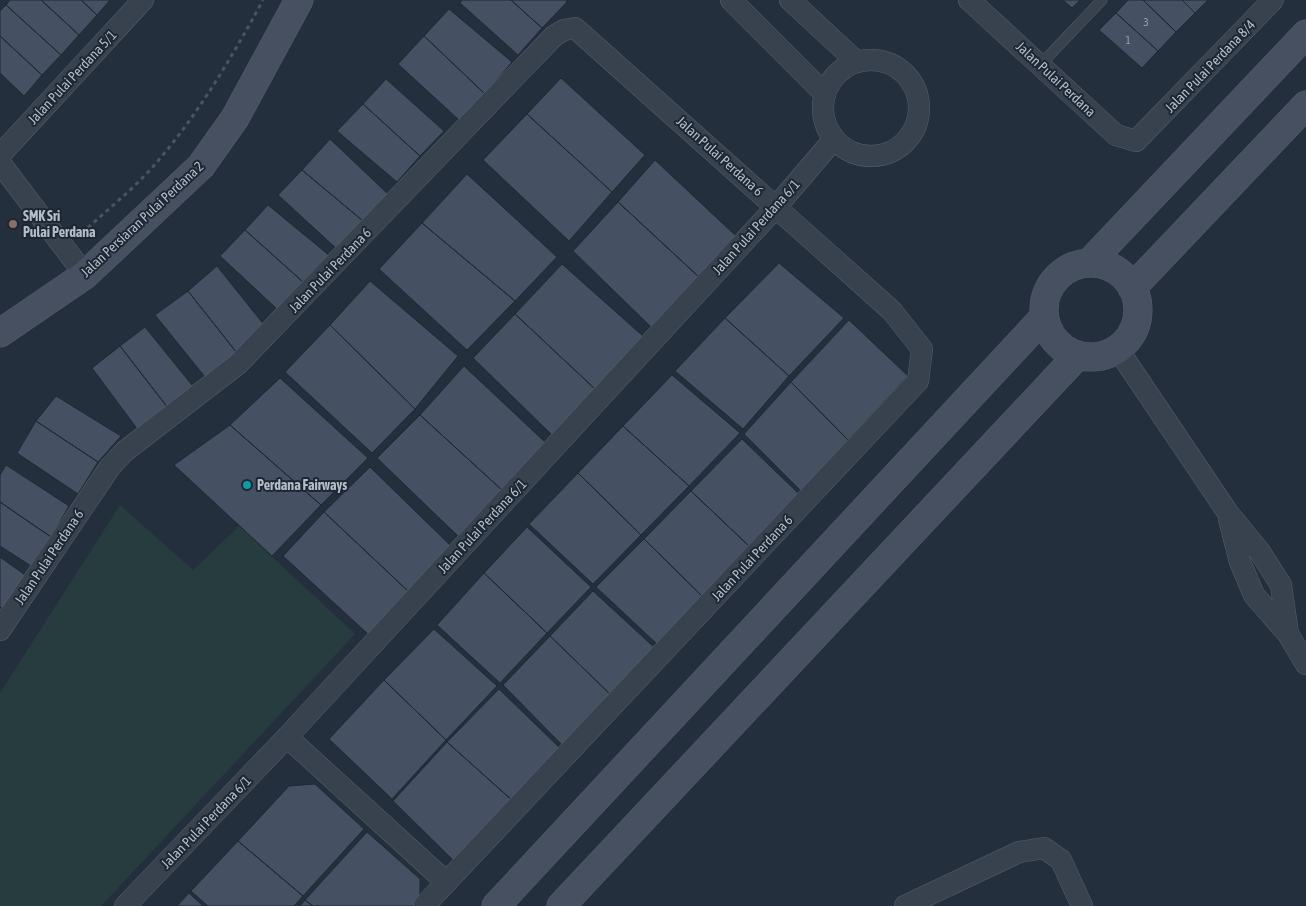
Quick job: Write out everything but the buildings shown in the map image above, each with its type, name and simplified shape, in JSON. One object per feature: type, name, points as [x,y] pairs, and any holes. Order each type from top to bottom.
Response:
[{"type":"street","name":"Jalan Pulai Perdana 5/1","points":[[0,155],[143,0]]},
{"type":"street","name":"Jalan Persiaran Pulai Perdana 2","points":[[0,333],[85,275],[201,166],[235,118],[300,0]]},
{"type":"street","points":[[731,0],[825,94]]},
{"type":"street","points":[[790,0],[857,62]]},
{"type":"street","name":"Jalan Pulai Perdana","points":[[969,0],[1116,135],[1136,141],[1147,131]]},
{"type":"street","name":"Jalan Pulai Perdana 8/4","points":[[1147,131],[1273,0]]},
{"type":"street","name":"Jalan Pulai Perdana 6","points":[[0,630],[110,467],[126,451],[244,358],[554,36],[564,30],[575,28],[892,311],[922,349],[918,381],[424,906]]},
{"type":"street","points":[[1089,263],[1306,34]]},
{"type":"street","points":[[873,60],[888,63],[902,71],[912,83],[918,98],[918,114],[914,129],[905,142],[892,151],[876,156],[861,155],[846,150],[834,139],[826,126],[822,110],[825,94],[832,80],[842,69],[857,62],[873,60]]},
{"type":"street","points":[[1132,288],[1306,105]]},
{"type":"street","name":"Jalan Pulai Perdana 6/1","points":[[125,906],[287,738],[776,206],[834,139]]},
{"type":"street","points":[[0,163],[85,275]]},
{"type":"street","points":[[1089,263],[1102,264],[1114,269],[1124,277],[1132,288],[1137,300],[1137,314],[1134,327],[1127,339],[1105,355],[1092,357],[1078,356],[1065,350],[1055,341],[1048,330],[1044,317],[1047,291],[1054,280],[1076,265],[1089,263]]},
{"type":"street","points":[[496,906],[1044,317]]},
{"type":"street","points":[[1117,348],[1228,513],[1260,552],[1281,585],[1288,634],[1306,664]]},
{"type":"street","points":[[561,906],[1078,356]]},
{"type":"street","points":[[287,738],[446,882]]},
{"type":"street","points":[[905,906],[1019,852],[1044,848],[1061,860],[1082,906]]},
{"type":"lane","points":[[1040,65],[1102,0]]},
{"type":"path","points":[[65,249],[162,156],[207,96],[232,57],[263,0]]},
{"type":"green space","points":[[120,505],[193,570],[239,526],[355,634],[101,906],[0,906],[0,693]]},
{"type":"place","name":"SMK Sri Pulai Perdana","points":[[13,224]]},
{"type":"place","name":"Perdana Fairways","points":[[247,485]]}]
